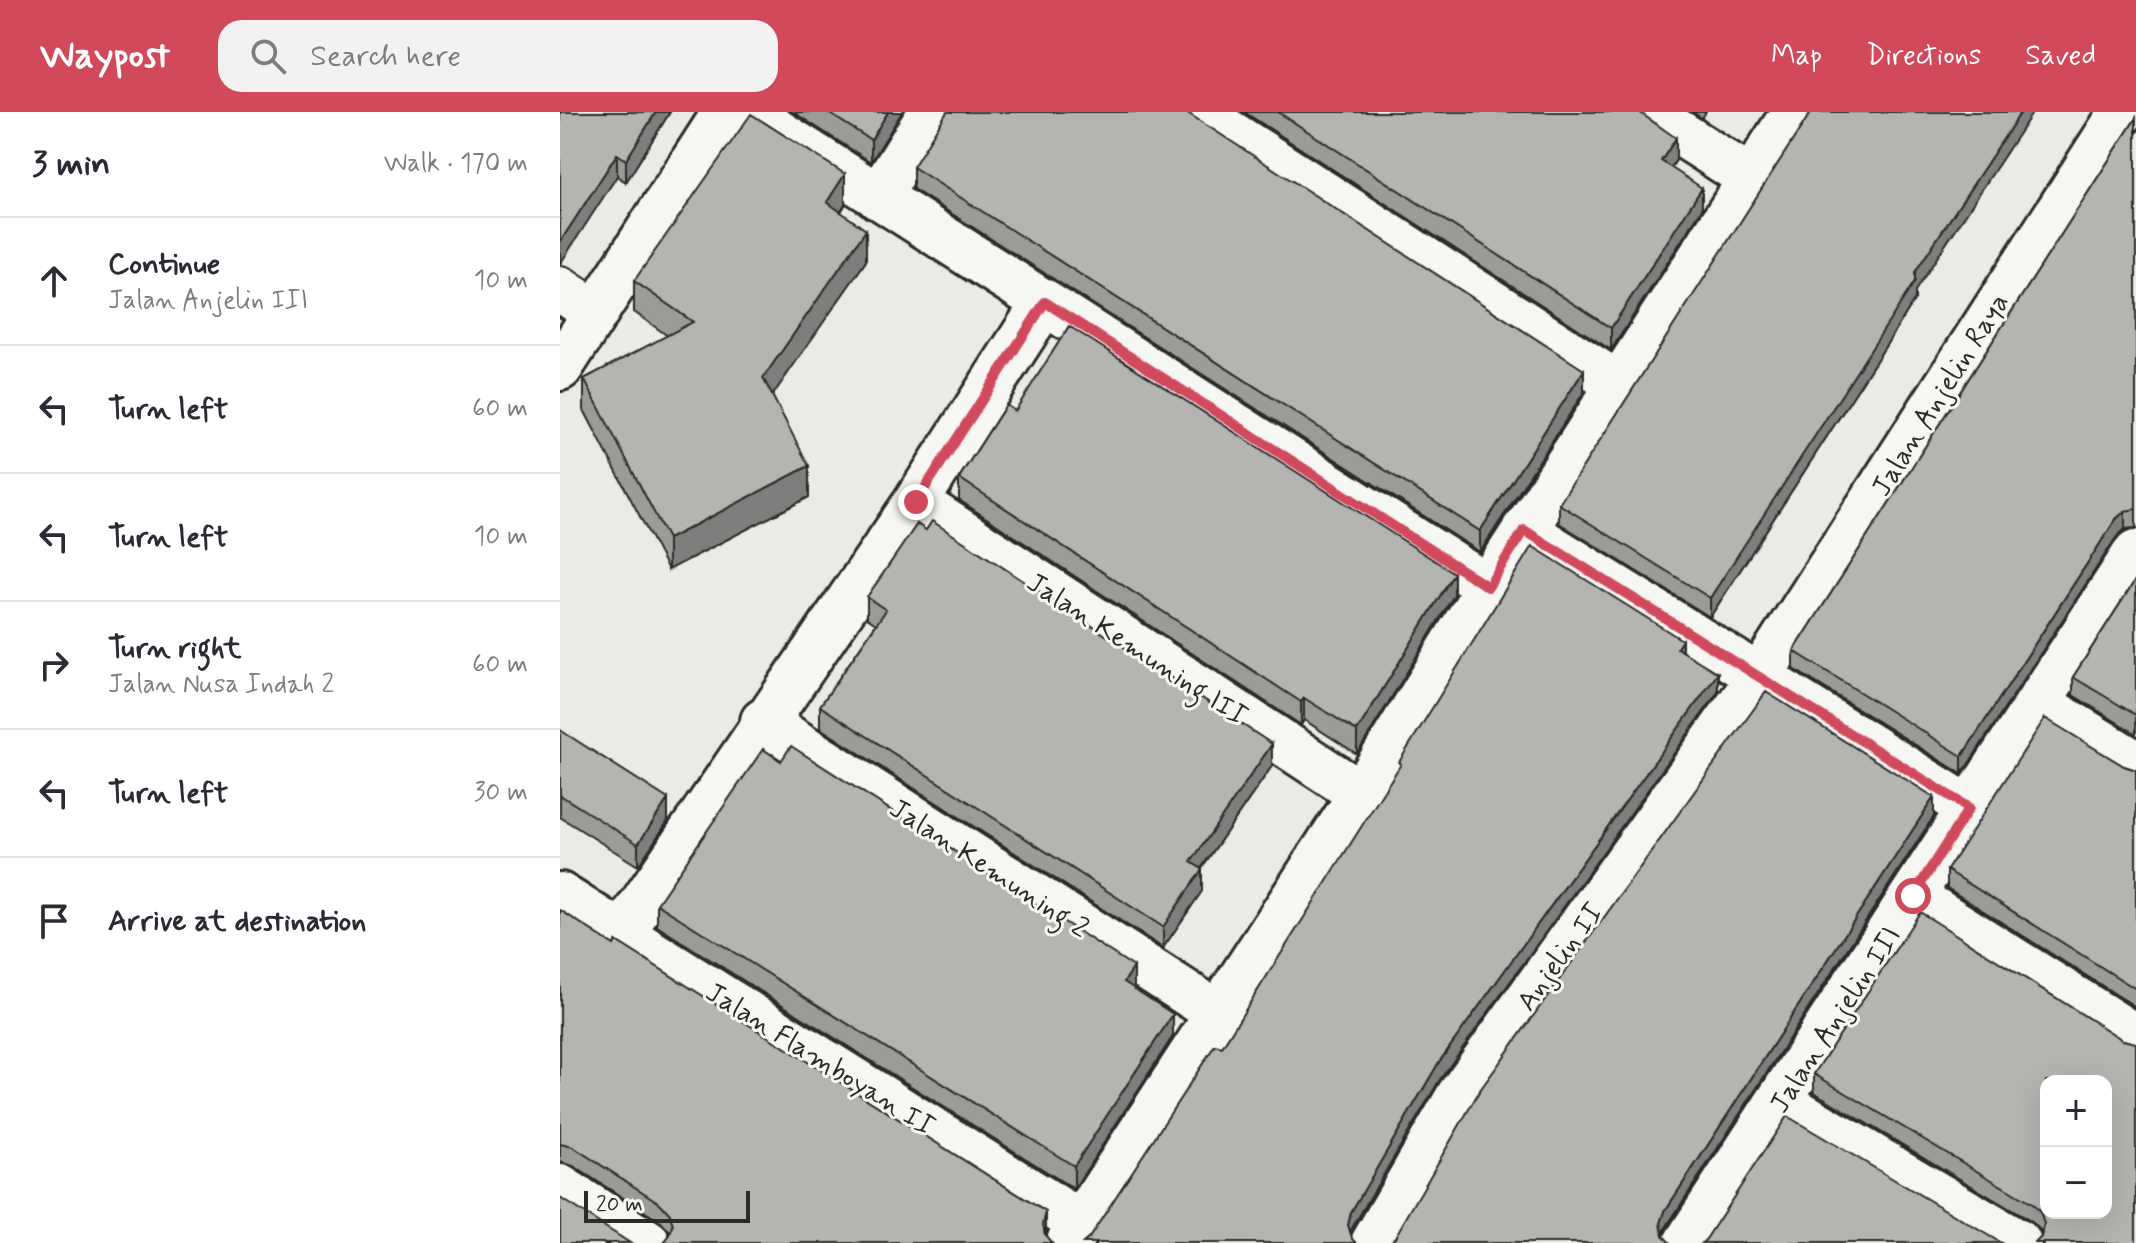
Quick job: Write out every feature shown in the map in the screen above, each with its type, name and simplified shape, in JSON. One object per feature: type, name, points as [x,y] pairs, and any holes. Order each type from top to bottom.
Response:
[{"type":"street","points":[[560,368],[725,112]]},
{"type":"street","points":[[747,112],[1488,587]]},
{"type":"street","points":[[878,197],[931,112]]},
{"type":"street","points":[[1198,112],[1618,384]]},
{"type":"street","points":[[1647,112],[1750,178]]},
{"type":"street","points":[[1074,1233],[1361,794],[1524,530],[1794,112]]},
{"type":"street","name":"Jalan Anjelin Raya","points":[[1759,677],[2122,112]]},
{"type":"street","points":[[560,289],[596,313]]},
{"type":"street","points":[[622,933],[763,721],[916,502],[1045,302]]},
{"type":"street","name":"Jalan Kemuning III","points":[[916,502],[1361,794]]},
{"type":"street","points":[[1524,530],[1969,808]]},
{"type":"street","name":"Jalan Anjelin III","points":[[1686,1243],[1781,1102],[2136,552]]},
{"type":"street","name":"Anjelin II","points":[[1373,1243],[1459,1095],[1759,677]]},
{"type":"street","points":[[2038,703],[2136,763]]},
{"type":"street","name":"Jalan Kemuning 2","points":[[763,721],[1216,1012]]},
{"type":"street","name":"Jalan Flamboyan II","points":[[560,895],[1074,1233]]},
{"type":"street","points":[[1913,896],[2136,1037]]},
{"type":"street","points":[[1781,1102],[2019,1243]]},
{"type":"street","points":[[560,1187],[648,1243]]},
{"type":"building","points":[[560,112],[656,112],[626,160],[617,154],[560,242]]},
{"type":"building","points":[[827,112],[888,112],[871,140]]},
{"type":"building","points":[[947,112],[1186,112],[1584,370],[1480,531],[913,167]]},
{"type":"building","points":[[1278,112],[1639,112],[1676,138],[1661,161],[1702,188],[1611,328]]},
{"type":"building","points":[[1811,112],[2021,112],[1915,272],[1915,281],[1710,598],[1559,504]]},
{"type":"building","points":[[751,114],[845,174],[827,202],[866,230],[763,378],[809,466],[668,539],[584,379],[693,322],[634,281]]},
{"type":"building","points":[[2136,118],[2136,509],[2125,511],[2116,519],[1962,756],[1794,651]]},
{"type":"building","points":[[1069,326],[1454,573],[1357,731],[1304,698],[1301,702],[959,478],[1006,405],[1015,411]]},
{"type":"building","points":[[932,521],[1272,744],[1191,862],[1202,869],[1163,927],[820,706],[886,610],[867,597],[917,524],[926,530]]},
{"type":"building","points":[[1532,546],[1682,640],[1677,648],[1718,673],[1439,1062],[1351,1212],[1348,1225],[1357,1243],[1083,1243],[1215,1045],[1222,1047],[1401,764],[1399,762]]},
{"type":"building","points":[[2136,579],[2136,715],[2073,677]]},
{"type":"building","points":[[1766,692],[1934,797],[1665,1211],[1661,1223],[1663,1235],[1670,1243],[1389,1243],[1480,1090]]},
{"type":"building","points":[[2045,718],[2124,766],[2136,770],[2136,989],[1947,870]]},
{"type":"building","points":[[560,730],[668,799],[638,844],[560,795]]},
{"type":"building","points":[[791,746],[1134,967],[1124,982],[1173,1014],[1074,1166],[657,904],[763,749],[781,761]]},
{"type":"building","points":[[560,910],[614,945],[616,941],[1046,1212],[1043,1224],[1045,1235],[1052,1243],[664,1243],[673,1226],[670,1214],[661,1204],[573,1147],[560,1144]]},
{"type":"building","points":[[1920,912],[2123,1040],[2136,1043],[2136,1243],[2035,1243],[2041,1237],[2042,1219],[2112,1219],[2112,1075],[2040,1075],[2040,1212],[2032,1204],[1814,1074]]},
{"type":"building","points":[[1787,1116],[2001,1243],[1702,1243]]},
{"type":"building","points":[[560,1198],[630,1243],[560,1243]]},
{"type":"route","points":[[916,502],[1045,302],[1488,587],[1524,530],[1969,808],[1913,896]]}]
